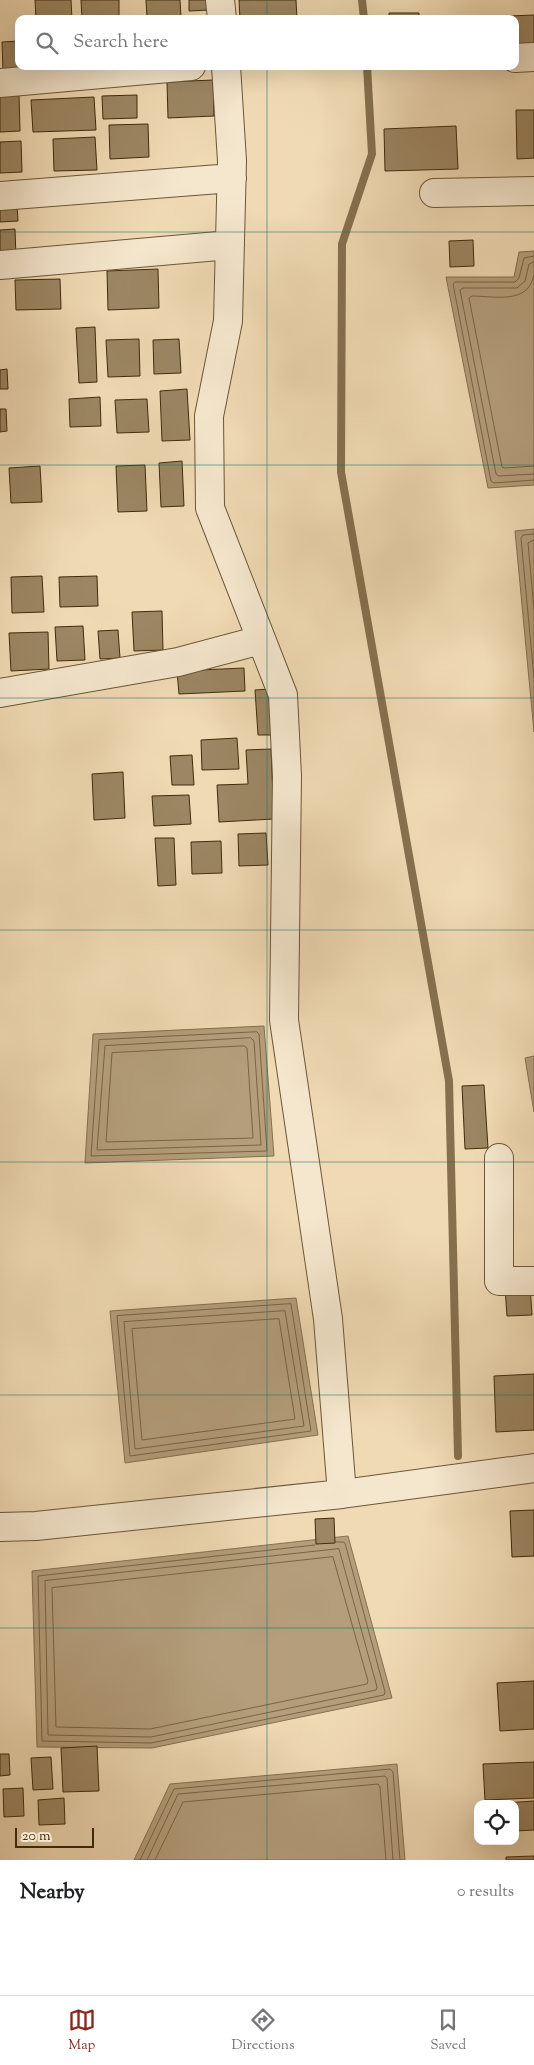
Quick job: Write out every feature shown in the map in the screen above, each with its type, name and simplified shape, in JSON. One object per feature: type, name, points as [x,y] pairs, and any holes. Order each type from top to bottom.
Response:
[{"type":"street","points":[[220,0],[222,15]]},
{"type":"street","points":[[519,58],[534,57]]},
{"type":"street","points":[[0,83],[146,70]]},
{"type":"street","points":[[226,70],[232,161],[228,321],[209,416],[210,508],[283,695],[286,776],[284,1020],[328,1319],[342,1494]]},
{"type":"street","points":[[0,196],[232,178]]},
{"type":"street","points":[[434,193],[534,191]]},
{"type":"street","points":[[0,265],[230,245]]},
{"type":"street","points":[[0,693],[178,662],[261,640]]},
{"type":"street","points":[[499,1158],[499,1281],[534,1281]]},
{"type":"street","points":[[0,1527],[36,1526],[342,1494],[534,1468]]},
{"type":"water","points":[[534,251],[534,485],[488,488],[446,277],[514,277],[519,252]]},
{"type":"water","points":[[534,529],[534,732],[515,531]]},
{"type":"water","points":[[264,1026],[274,1156],[85,1163],[93,1034]]},
{"type":"water","points":[[534,1056],[534,1112],[525,1058]]},
{"type":"water","points":[[296,1298],[318,1435],[125,1463],[110,1311]]},
{"type":"water","points":[[348,1536],[392,1698],[152,1748],[37,1747],[32,1571]]},
{"type":"water","points":[[397,1764],[405,1860],[134,1860],[170,1784]]},
{"type":"building","points":[[35,0],[71,0],[72,15],[36,15]]},
{"type":"building","points":[[81,0],[119,0],[119,15],[82,15]]},
{"type":"building","points":[[146,0],[180,0],[181,15],[147,15]]},
{"type":"building","points":[[189,0],[209,0],[209,10],[189,11]]},
{"type":"building","points":[[239,0],[296,0],[297,15],[240,15]]},
{"type":"building","points":[[389,13],[419,13],[419,15],[389,15]]},
{"type":"building","points":[[534,15],[534,52],[519,53],[519,16]]},
{"type":"building","points":[[15,41],[15,70],[3,71],[2,42]]},
{"type":"building","points":[[213,80],[214,116],[168,118],[167,82]]},
{"type":"building","points":[[19,95],[20,131],[0,132],[0,96]]},
{"type":"building","points":[[137,95],[137,118],[103,119],[102,96]]},
{"type":"building","points":[[94,97],[96,130],[33,132],[31,100]]},
{"type":"building","points":[[516,110],[534,110],[534,158],[517,159]]},
{"type":"building","points":[[148,124],[149,157],[110,159],[109,125]]},
{"type":"building","points":[[456,126],[458,169],[385,171],[384,129]]},
{"type":"building","points":[[95,137],[97,170],[54,171],[53,139]]},
{"type":"building","points":[[21,141],[22,172],[0,173],[0,142]]},
{"type":"building","points":[[0,204],[17,204],[18,221],[0,222]]},
{"type":"building","points":[[15,229],[16,258],[0,258],[0,230]]},
{"type":"building","points":[[473,240],[474,266],[450,267],[449,241]]},
{"type":"building","points":[[158,269],[159,308],[108,310],[107,271]]},
{"type":"building","points":[[60,279],[61,309],[16,310],[15,280]]},
{"type":"building","points":[[95,327],[97,382],[79,383],[76,328]]},
{"type":"building","points":[[139,339],[140,376],[108,377],[106,340]]},
{"type":"building","points":[[179,339],[181,373],[154,374],[153,340]]},
{"type":"building","points":[[7,369],[8,389],[0,389],[0,370]]},
{"type":"building","points":[[187,389],[190,440],[162,441],[160,391]]},
{"type":"building","points":[[100,397],[101,426],[70,427],[69,399]]},
{"type":"building","points":[[147,399],[149,432],[117,433],[115,400]]},
{"type":"building","points":[[0,409],[6,409],[7,431],[0,432]]},
{"type":"building","points":[[182,461],[184,506],[161,507],[159,463]]},
{"type":"building","points":[[145,465],[147,511],[118,512],[116,466]]},
{"type":"building","points":[[40,466],[42,502],[11,503],[9,468]]},
{"type":"building","points":[[42,576],[44,612],[12,613],[11,577]]},
{"type":"building","points":[[97,576],[98,606],[60,607],[59,577]]},
{"type":"building","points":[[162,611],[163,650],[134,651],[132,612]]},
{"type":"building","points":[[83,626],[85,660],[57,661],[55,627]]},
{"type":"building","points":[[118,630],[120,658],[100,659],[98,631]]},
{"type":"building","points":[[48,632],[49,669],[11,671],[9,633]]},
{"type":"building","points":[[244,668],[245,691],[179,694],[177,671]]},
{"type":"building","points":[[270,689],[271,735],[258,735],[255,690]]},
{"type":"building","points":[[237,738],[239,769],[202,770],[201,740]]},
{"type":"building","points":[[271,749],[274,819],[219,822],[217,785],[248,784],[246,750]]},
{"type":"building","points":[[192,755],[194,785],[172,785],[170,756]]},
{"type":"building","points":[[123,772],[125,818],[94,820],[92,774]]},
{"type":"building","points":[[189,795],[191,824],[154,826],[152,796]]},
{"type":"building","points":[[266,833],[268,865],[239,866],[238,834]]},
{"type":"building","points":[[155,838],[174,838],[176,885],[158,886]]},
{"type":"building","points":[[221,841],[222,873],[192,874],[191,842]]},
{"type":"building","points":[[484,1085],[488,1148],[465,1149],[462,1086]]},
{"type":"building","points":[[530,1286],[532,1315],[507,1316],[505,1287]]},
{"type":"building","points":[[534,1374],[534,1430],[496,1432],[494,1376]]},
{"type":"building","points":[[534,1510],[534,1556],[512,1557],[510,1511]]},
{"type":"building","points":[[334,1518],[335,1543],[316,1544],[315,1519]]},
{"type":"building","points":[[534,1681],[534,1729],[500,1731],[497,1683]]},
{"type":"building","points":[[97,1746],[99,1791],[63,1792],[61,1748]]},
{"type":"building","points":[[0,1754],[9,1754],[10,1775],[0,1776]]},
{"type":"building","points":[[51,1757],[53,1789],[33,1790],[31,1758]]},
{"type":"building","points":[[534,1762],[534,1798],[485,1800],[483,1764]]},
{"type":"building","points":[[23,1788],[24,1816],[4,1817],[3,1789]]},
{"type":"building","points":[[64,1798],[65,1824],[39,1825],[38,1800]]},
{"type":"building","points":[[534,1801],[534,1830],[519,1831],[519,1802]]},
{"type":"building","points":[[534,1856],[534,1860],[506,1860],[506,1857]]},
{"type":"waterway","points":[[362,0],[364,15]]},
{"type":"waterway","points":[[367,70],[372,154],[342,244],[341,472],[449,1081],[458,1456]]}]
